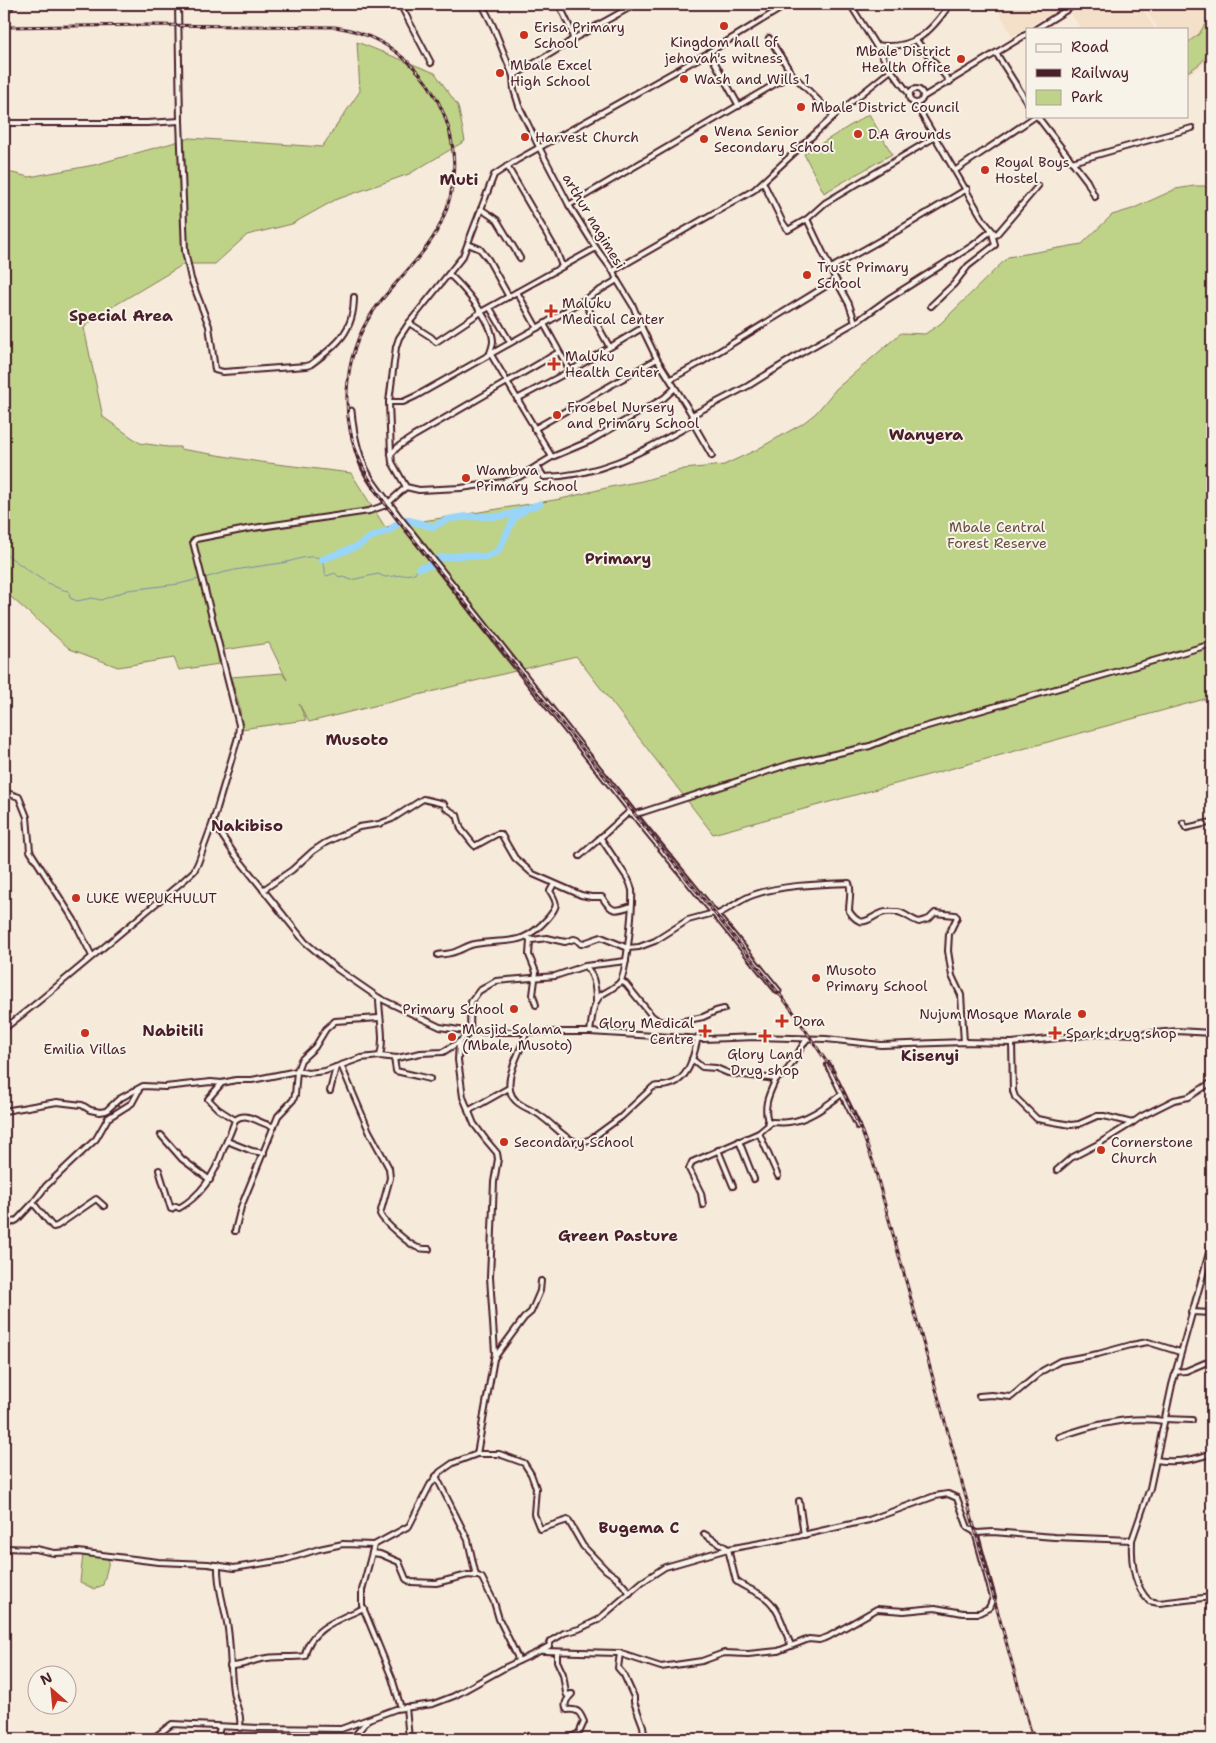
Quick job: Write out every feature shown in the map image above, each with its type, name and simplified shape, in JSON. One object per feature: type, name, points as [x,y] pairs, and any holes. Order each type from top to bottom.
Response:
[{"type":"main road","points":[[351,411],[353,431],[360,457],[370,478],[403,523],[778,991]]},
{"type":"street","points":[[178,4],[185,251],[191,278],[209,326],[216,370],[232,371],[310,365],[344,335],[353,315],[354,297]]},
{"type":"street","points":[[400,4],[431,63]]},
{"type":"street","name":"arthur nagimesi","points":[[482,4],[513,76],[514,90],[519,106],[539,147],[569,205],[613,271],[616,280],[633,306],[657,359],[692,415]]},
{"type":"street","points":[[559,4],[573,39]]},
{"type":"street","points":[[513,76],[573,39],[636,4]]},
{"type":"street","points":[[675,388],[664,398],[590,441],[552,457],[513,479],[476,486],[418,490],[406,487],[392,462],[389,402],[398,338],[464,256],[494,175],[539,147],[710,52],[788,4]]},
{"type":"street","points":[[850,4],[891,70],[910,95],[956,170],[991,231],[995,244],[968,266],[954,284],[931,306]]},
{"type":"street","points":[[876,45],[890,48],[916,40],[932,28],[950,4]]},
{"type":"street","points":[[1038,28],[1076,4]]},
{"type":"street","points":[[915,103],[920,102],[923,96],[950,82],[1026,35]]},
{"type":"street","points":[[769,38],[792,74],[834,116]]},
{"type":"street","points":[[916,40],[950,82]]},
{"type":"street","points":[[710,52],[739,106]]},
{"type":"street","points":[[996,53],[1026,100]]},
{"type":"street","points":[[613,271],[745,196],[763,182],[834,116],[891,70]]},
{"type":"street","points":[[569,205],[792,74]]},
{"type":"street","points":[[910,95],[914,90],[918,90],[922,92],[923,96]]},
{"type":"street","points":[[956,170],[1034,118]]},
{"type":"street","points":[[1039,118],[1087,181],[1095,198]]},
{"type":"street","points":[[4,123],[147,123],[180,121]]},
{"type":"street","points":[[1072,162],[1192,128]]},
{"type":"street","points":[[763,182],[787,229],[792,229],[825,203],[935,137]]},
{"type":"street","points":[[507,166],[556,250],[562,266]]},
{"type":"street","points":[[991,231],[996,235],[998,234],[1038,186]]},
{"type":"street","points":[[831,268],[967,189]]},
{"type":"street","points":[[481,209],[494,216],[520,258]]},
{"type":"street","points":[[807,219],[849,304],[855,322]]},
{"type":"street","points":[[712,456],[693,423],[692,415],[748,386],[855,322],[972,246],[991,231]]},
{"type":"street","points":[[468,244],[480,249],[488,259],[509,297]]},
{"type":"street","points":[[409,323],[436,342],[481,312],[596,248]]},
{"type":"street","points":[[449,274],[468,293],[481,312],[493,341],[490,353],[552,457]]},
{"type":"street","points":[[389,402],[404,402],[416,396],[584,301],[616,280]]},
{"type":"street","points":[[671,379],[836,280]]},
{"type":"street","points":[[517,292],[537,328]]},
{"type":"street","points":[[584,301],[609,346]]},
{"type":"street","points":[[490,308],[510,342]]},
{"type":"street","points":[[544,324],[570,371]]},
{"type":"street","points":[[517,399],[570,371],[642,328]]},
{"type":"street","points":[[391,454],[414,436],[559,352]]},
{"type":"street","points":[[534,429],[657,359]]},
{"type":"street","points":[[538,466],[542,475],[552,477],[608,466],[644,451],[693,423]]},
{"type":"street","points":[[4,1029],[194,871],[213,822],[238,737],[239,725],[193,542],[196,539],[246,529],[369,511],[389,503],[406,487]]},
{"type":"street","points":[[580,856],[628,813],[635,814],[712,791],[810,758],[870,746],[903,734],[1212,644]]},
{"type":"street","points":[[4,794],[19,797],[27,817],[30,851],[69,913],[92,956]]},
{"type":"street","points":[[264,890],[325,843],[359,827],[379,824],[392,819],[423,799],[444,804],[446,808],[457,814],[461,829],[475,846],[497,834],[501,834],[520,864],[533,874],[580,895],[602,897],[611,909],[614,910],[621,910],[631,906]]},
{"type":"street","points":[[213,822],[233,852],[305,942],[318,954],[379,998],[440,1027],[471,1032],[590,1032],[698,1037],[703,1039],[756,1037],[842,1040],[881,1045],[964,1042],[1012,1043],[1103,1033],[1142,1034],[1177,1031],[1212,1033]]},
{"type":"street","points":[[1183,823],[1186,828],[1212,822]]},
{"type":"street","points":[[596,1002],[600,996],[620,981],[624,972],[628,948],[632,892],[628,879],[600,838]]},
{"type":"street","points":[[438,955],[455,952],[475,944],[529,938],[547,938],[565,942],[574,939],[581,944],[601,937],[628,948],[639,947],[677,929],[688,920],[723,913],[744,899],[768,891],[802,886],[849,883],[851,889],[848,911],[862,921],[868,921],[880,913],[887,912],[899,912],[919,922],[929,919],[935,913],[955,915],[956,917],[947,942],[952,976],[961,995],[964,1042]]},
{"type":"street","points":[[536,1005],[533,995],[536,972],[529,955],[529,938],[555,910],[555,898],[550,891],[554,884]]},
{"type":"street","points":[[471,1032],[469,1020],[472,1009],[471,1004],[479,991],[496,981],[556,976],[585,966],[626,961]]},
{"type":"street","points":[[585,966],[591,971],[594,979],[596,1002],[590,1032]]},
{"type":"street","points":[[620,981],[626,984],[658,1021],[674,1023],[703,1017],[724,1009]]},
{"type":"street","points":[[379,998],[379,1018],[382,1026],[380,1056]]},
{"type":"street","points":[[235,1231],[241,1207],[278,1116],[293,1100],[295,1095],[297,1071],[301,1060],[315,1047],[326,1029],[335,1020],[379,1018]]},
{"type":"street","points":[[4,1111],[57,1102],[82,1105],[90,1110],[100,1112],[106,1111],[119,1099],[147,1086],[165,1087],[252,1080],[297,1071],[315,1072],[361,1058],[380,1056],[394,1058],[421,1053],[443,1052],[471,1032]]},
{"type":"street","points":[[526,1032],[514,1064],[509,1088],[514,1100],[521,1106],[532,1109],[566,1137],[580,1143],[591,1139],[621,1117],[653,1087],[659,1084],[668,1086],[678,1081],[685,1074],[692,1059],[698,1037]]},
{"type":"street","points":[[692,1059],[702,1068],[716,1068],[728,1073],[776,1078],[782,1076],[788,1070],[807,1039]]},
{"type":"street","points":[[459,1042],[458,1056],[463,1097],[478,1130],[498,1153],[494,1182],[490,1277],[495,1342],[494,1359],[477,1454]]},
{"type":"street","points":[[1012,1043],[1013,1091],[1015,1097],[1037,1119],[1070,1125],[1079,1124],[1097,1116],[1104,1116],[1132,1123]]},
{"type":"street","points":[[394,1058],[396,1071],[430,1078]]},
{"type":"street","points":[[341,1065],[370,1131],[389,1168],[390,1178],[380,1214],[384,1222],[411,1244],[429,1250]]},
{"type":"street","points":[[828,1065],[858,1126]]},
{"type":"street","points":[[330,1091],[336,1067]]},
{"type":"street","points":[[768,1124],[765,1115],[768,1096],[776,1078]]},
{"type":"street","points":[[1056,1170],[1071,1158],[1098,1144],[1142,1116],[1174,1100],[1188,1097],[1212,1082]]},
{"type":"street","points":[[222,1083],[208,1099],[218,1110],[235,1120]]},
{"type":"street","points":[[4,1226],[17,1220],[34,1203],[46,1186],[96,1138],[108,1118],[132,1103],[140,1088]]},
{"type":"street","points":[[468,1111],[509,1088]]},
{"type":"street","points":[[703,1204],[701,1193],[689,1166],[692,1162],[759,1133],[768,1124],[776,1122],[787,1123],[803,1118],[816,1112],[842,1094]]},
{"type":"street","points":[[159,1170],[171,1209],[176,1206],[179,1208],[186,1204],[210,1180],[221,1160],[235,1120],[241,1116],[246,1116],[260,1123],[274,1126]]},
{"type":"street","points":[[759,1133],[778,1176]]},
{"type":"street","points":[[162,1136],[182,1159],[210,1180]]},
{"type":"street","points":[[227,1141],[252,1151],[264,1153]]},
{"type":"street","points":[[739,1141],[754,1179]]},
{"type":"street","points":[[718,1150],[733,1186]]},
{"type":"street","points":[[34,1203],[53,1227],[93,1200],[96,1199],[104,1206]]},
{"type":"street","points":[[1212,1242],[1180,1352],[1148,1495],[1132,1540],[1134,1575],[1142,1593],[1149,1601],[1159,1603],[1212,1597]]},
{"type":"street","points":[[494,1359],[524,1318],[531,1312],[540,1291],[541,1281]]},
{"type":"street","points":[[1191,1312],[1212,1313]]},
{"type":"street","points":[[979,1396],[1011,1397],[1055,1363],[1132,1345],[1148,1342],[1180,1352]]},
{"type":"street","points":[[1175,1372],[1196,1368],[1212,1360]]},
{"type":"street","points":[[1059,1437],[1121,1420],[1192,1420]]},
{"type":"street","points":[[1156,1460],[1183,1461],[1200,1458],[1212,1453]]},
{"type":"street","points":[[4,1548],[54,1553],[78,1552],[158,1562],[218,1565],[234,1568],[284,1560],[342,1544],[374,1545],[409,1526],[436,1476],[446,1467],[477,1454],[499,1454],[508,1459],[524,1463],[531,1474],[536,1488],[534,1514],[540,1529],[568,1520],[584,1546],[606,1570],[616,1577],[630,1594]]},
{"type":"street","points":[[436,1476],[468,1540],[476,1576]]},
{"type":"street","points":[[152,1739],[172,1724],[240,1728],[345,1728],[404,1707],[429,1704],[454,1696],[518,1661],[540,1652],[550,1646],[551,1640],[560,1635],[603,1618],[654,1574],[665,1567],[728,1549],[804,1535],[869,1520],[936,1496],[948,1494],[957,1498],[969,1528],[975,1532],[1132,1540]]},
{"type":"street","points":[[799,1501],[804,1535]]},
{"type":"street","points":[[540,1652],[620,1653],[661,1667],[702,1661],[724,1653],[778,1652],[809,1639],[819,1640],[828,1637],[877,1609],[935,1608],[963,1613],[979,1613],[991,1606],[993,1598],[975,1532]]},
{"type":"street","points":[[704,1534],[728,1549],[736,1581],[770,1603],[780,1619],[791,1645]]},
{"type":"street","points":[[374,1545],[362,1590],[364,1608],[404,1707],[409,1739]]},
{"type":"street","points":[[372,1553],[380,1554],[399,1562],[406,1579],[411,1582],[436,1583],[468,1575],[482,1578],[518,1661]]},
{"type":"street","points":[[218,1565],[218,1586],[228,1624],[230,1666],[235,1702],[241,1717],[240,1728]]},
{"type":"street","points":[[230,1666],[235,1667],[252,1661],[270,1658],[305,1656],[307,1644],[328,1623],[336,1622],[364,1608]]},
{"type":"street","points":[[557,1652],[557,1661],[563,1674],[567,1695],[572,1694],[565,1703],[565,1707],[567,1710],[578,1710],[584,1722],[579,1733],[567,1739]]},
{"type":"street","points":[[620,1653],[618,1668],[624,1675],[631,1690],[644,1734],[649,1739]]},
{"type":"street","points":[[352,1739],[369,1719]]},
{"type":"street","points":[[217,1739],[220,1727]]},
{"type":"street","points":[[332,1729],[333,1736]]},
{"type":"shaded area","points":[[995,4],[1067,4],[1067,5],[1012,36]]},
{"type":"shaded area","points":[[1085,4],[1140,4],[1154,28],[1080,28],[1071,13]]},
{"type":"shaded area","points":[[1142,4],[1212,4],[1211,59],[1188,75],[1188,28],[1157,28]]},
{"type":"green space","points":[[1212,13],[1212,40],[1208,54],[1203,61],[1188,71],[1188,42],[1199,34]]},
{"type":"green space","name":"Mbale Central Forest Reserve","points":[[357,42],[435,73],[458,106],[465,141],[409,174],[335,200],[292,224],[247,235],[215,264],[184,264],[97,316],[84,328],[103,417],[140,443],[180,447],[180,449],[260,462],[351,473],[385,527],[561,499],[642,481],[684,469],[724,465],[756,450],[802,424],[816,413],[836,389],[901,333],[925,334],[940,324],[1008,257],[1082,244],[1112,215],[1132,209],[1176,189],[1212,186],[1212,697],[713,834],[576,656],[309,722],[299,704],[306,720],[241,729],[240,709],[231,677],[282,673],[287,680],[269,643],[217,651],[219,664],[179,670],[174,658],[118,667],[70,649],[4,591],[4,171],[29,177],[94,165],[190,138],[322,147],[360,91]]},
{"type":"green space","name":"D.A Grounds","points":[[869,114],[892,154],[824,193],[804,154]]},
{"type":"green space","points":[[83,1554],[107,1558],[109,1561],[103,1585],[94,1589],[80,1582]]},
{"type":"waterway","points":[[321,560],[358,546],[369,538],[390,530],[403,519],[434,527],[441,522],[458,517],[502,516],[540,504]]},
{"type":"waterway","points":[[419,568],[432,565],[440,558],[465,555],[485,557],[498,551],[516,515],[523,512]]},
{"type":"waterway","points":[[4,553],[53,586],[69,591],[70,598],[77,601],[92,598],[101,600],[128,590],[179,584],[199,579]]},
{"type":"waterway","points":[[205,578],[233,570],[310,557],[320,558],[327,576],[335,573],[339,577],[342,576],[351,580],[378,574],[385,577],[412,574],[419,568]]},
{"type":"waterway","points":[[1025,1739],[1032,1738]]},
{"type":"railway","points":[[4,27],[151,25],[335,27],[367,36],[396,52],[419,73],[437,99],[449,129],[454,160],[451,193],[440,225],[428,246],[380,302],[358,339],[348,380],[347,401],[353,443],[366,474],[386,505],[770,982],[792,1010],[834,1073],[862,1132],[873,1162],[1033,1739]]},
{"type":"place","name":"Kingdom hall of jehovah's witness","points":[[724,26]]},
{"type":"place","name":"Erisa Primary School","points":[[524,35]]},
{"type":"place","name":"Mbale District Health Office","points":[[961,59]]},
{"type":"place","name":"Mbale Excel High School","points":[[500,73]]},
{"type":"place","name":"Wash and Wills 1","points":[[684,79]]},
{"type":"place","name":"Mbale District Council","points":[[801,107]]},
{"type":"place","name":"D.A Grounds","points":[[858,134]]},
{"type":"place","name":"Harvest Church","points":[[525,137]]},
{"type":"place","name":"Wena Senior Secondary School","points":[[704,139]]},
{"type":"place","name":"Royal Boys Hostel","points":[[985,170]]},
{"type":"place","name":"Trust Primary School","points":[[807,275]]},
{"type":"place","name":"Maluku Medical Center","points":[[551,311]]},
{"type":"place","name":"Maluku Health Center","points":[[554,364]]},
{"type":"place","name":"Froebel Nursery and Primary School","points":[[557,415]]},
{"type":"place","name":"Wambwa Primary School","points":[[466,478]]},
{"type":"place","name":"LUKE WEPUKHULUT","points":[[76,898]]},
{"type":"place","name":"Musoto Primary School","points":[[816,978]]},
{"type":"place","name":"Primary School","points":[[514,1009]]},
{"type":"place","name":"Nujum Mosque Marale","points":[[1082,1014]]},
{"type":"place","name":"Dora","points":[[782,1021]]},
{"type":"place","name":"Glory Medical Centre","points":[[705,1031]]},
{"type":"place","name":"Emilia Villas","points":[[85,1033]]},
{"type":"place","name":"Spark drug shop","points":[[1055,1033]]},
{"type":"place","name":"Glory Land Drug shop","points":[[765,1036]]},
{"type":"place","name":"Masjid Salama (Mbale, Musoto)","points":[[452,1037]]},
{"type":"place","name":"Secondary School","points":[[504,1142]]},
{"type":"place","name":"Cornerstone Church","points":[[1101,1150]]},
{"type":"district","name":"Muti","points":[[459,179]]},
{"type":"district","name":"Special Area","points":[[121,315]]},
{"type":"district","name":"Wanyera","points":[[926,434]]},
{"type":"district","name":"Primary","points":[[618,558]]},
{"type":"district","name":"Musoto","points":[[357,739]]},
{"type":"district","name":"Nakibiso","points":[[247,825]]},
{"type":"district","name":"Nabitili","points":[[173,1030]]},
{"type":"district","name":"Kisenyi","points":[[930,1055]]},
{"type":"district","name":"Green Pasture","points":[[618,1235]]},
{"type":"district","name":"Bugema C","points":[[639,1527]]}]
